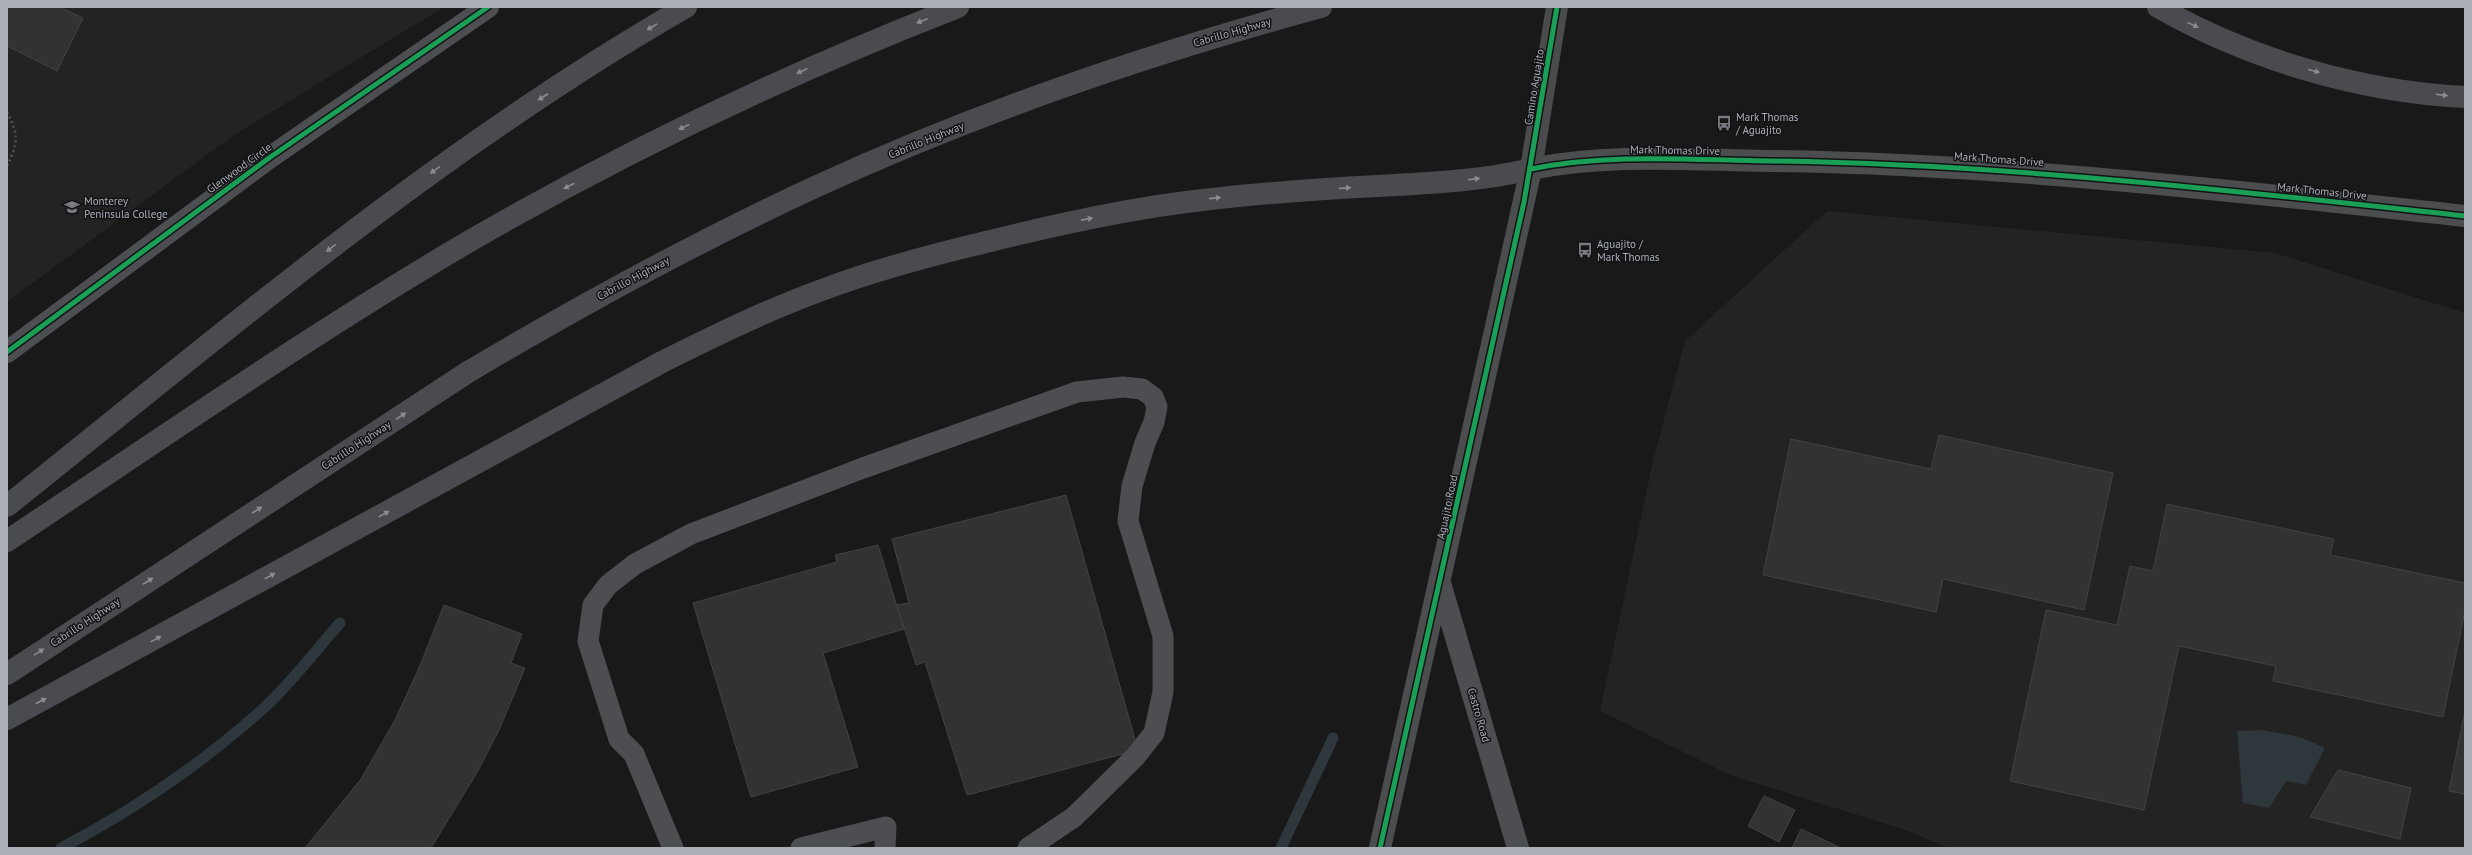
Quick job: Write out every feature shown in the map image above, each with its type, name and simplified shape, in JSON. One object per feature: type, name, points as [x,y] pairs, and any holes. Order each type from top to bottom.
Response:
[{"type":"highway","points":[[7,506],[393,201],[521,111],[686,7]]},
{"type":"highway","points":[[7,541],[334,326],[461,247],[535,204],[625,156],[745,98],[816,65],[958,7]]},
{"type":"highway","name":"Cabrillo Highway","points":[[7,674],[468,372],[536,332],[672,257],[814,187],[979,118],[1175,49],[1321,7]]},
{"type":"highway","points":[[2158,7],[2234,43],[2307,69],[2383,87],[2465,97]]},
{"type":"highway","points":[[7,719],[662,362],[759,316],[821,290],[882,269],[958,248],[1125,212],[1202,200],[1271,193],[1461,181],[1506,175],[1530,169]]},
{"type":"main road","name":"Camino Aguajito","points":[[1530,169],[1557,7]]},
{"type":"street","name":"Glenwood Circle","points":[[7,352],[269,158],[488,7]]},
{"type":"street","name":"Mark Thomas Drive","points":[[1530,169],[1562,163],[1612,159],[1914,164],[2080,176],[2465,216]]},
{"type":"street","name":"Aguajito Road","points":[[1380,848],[1440,583],[1530,169]]},
{"type":"street","name":"Castro Road","points":[[1440,583],[1518,848]]},
{"type":"lane","points":[[673,848],[634,754],[619,738],[588,641],[594,605],[608,585],[635,564],[691,534],[863,468],[1077,392],[1123,387],[1142,389],[1153,397],[1157,407],[1154,422],[1145,443],[1132,486],[1128,521],[1163,636],[1162,692],[1154,733],[1135,757],[1074,817],[1028,848]]},
{"type":"lane","points":[[801,848],[886,827],[885,848]]},
{"type":"path","points":[[7,112],[15,131],[16,140],[15,149],[7,166]]},
{"type":"shaded area","name":"Monterey Peninsula College","points":[[7,7],[444,7],[234,135],[7,302]]},
{"type":"shaded area","points":[[1827,211],[2275,253],[2465,313],[2465,848],[1949,848],[1908,831],[1730,775],[1600,711],[1653,461],[1685,341]]},
{"type":"shaded area","points":[[2263,730],[2300,737],[2325,748],[2306,785],[2286,781],[2269,808],[2243,803],[2237,731]]},
{"type":"building","points":[[7,7],[59,7],[83,18],[57,71],[7,46]]},
{"type":"building","points":[[1939,435],[2113,473],[2084,610],[1943,579],[1936,612],[1763,575],[1791,439],[1931,469]]},
{"type":"building","points":[[1066,495],[1138,750],[967,795],[925,662],[916,665],[897,605],[909,603],[892,539]]},
{"type":"building","points":[[2167,504],[2334,539],[2330,555],[2465,583],[2465,610],[2443,717],[2273,681],[2276,666],[2179,646],[2144,810],[2010,781],[2046,610],[2117,625],[2130,566],[2153,571]]},
{"type":"building","points":[[878,545],[904,629],[823,653],[858,767],[751,797],[693,603],[837,562],[835,555]]},
{"type":"building","points":[[444,605],[522,634],[511,663],[525,668],[500,728],[479,769],[431,848],[305,848],[361,779],[394,722],[419,668]]},
{"type":"building","points":[[2465,710],[2465,794],[2449,791]]},
{"type":"building","points":[[2338,770],[2411,788],[2400,839],[2310,817]]},
{"type":"building","points":[[1764,796],[1795,810],[1779,842],[1748,826]]},
{"type":"building","points":[[1801,829],[1841,848],[1792,848]]},
{"type":"waterway","points":[[61,848],[142,801],[168,784],[218,747],[275,697],[340,623]]},
{"type":"waterway","points":[[1281,848],[1333,738]]},
{"type":"cycle path","points":[[7,352],[269,158],[488,7]]},
{"type":"cycle path","points":[[1380,848],[1524,202],[1557,7]]},
{"type":"cycle path","points":[[1531,169],[1560,164],[1620,159],[1857,163],[1944,167],[2205,188],[2465,216]]},
{"type":"place","name":"Mark Thomas / Aguajito","points":[[1724,123]]},
{"type":"place","name":"Monterey Peninsula College","points":[[72,207]]},
{"type":"place","name":"Aguajito / Mark Thomas","points":[[1585,250]]}]
